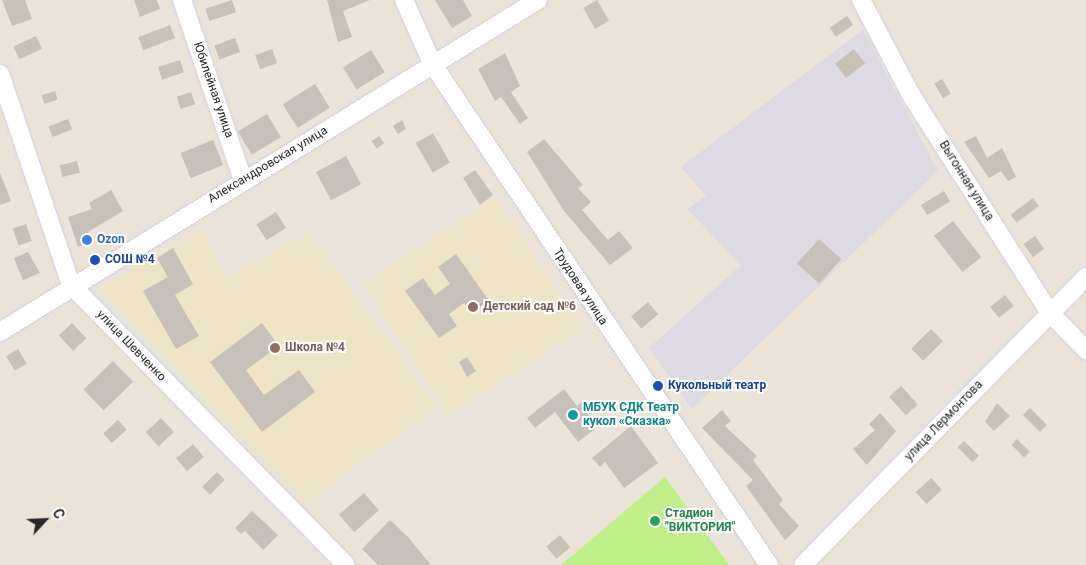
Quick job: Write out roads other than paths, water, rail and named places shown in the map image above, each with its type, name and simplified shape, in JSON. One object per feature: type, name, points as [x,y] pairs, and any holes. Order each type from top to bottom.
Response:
[{"type":"street","name":"Юбилейная улица","points":[[182,0],[243,180]]},
{"type":"street","name":"Трудовая улица","points":[[404,0],[433,65],[769,565]]},
{"type":"street","name":"Александровская улица","points":[[0,332],[71,285],[538,0]]},
{"type":"street","name":"Выгонная улица","points":[[861,0],[911,95],[1050,313],[1086,350]]},
{"type":"street","name":"улица Шевченко","points":[[0,74],[71,285],[346,565]]},
{"type":"street","name":"улица Лермонтова","points":[[803,565],[1086,277]]},
{"type":"place","name":"Ozon","points":[[87,240]]},
{"type":"place","name":"СОШ №4","points":[[95,260]]},
{"type":"place","name":"Детский сад №6","points":[[473,307]]},
{"type":"place","name":"Школа №4","points":[[275,348]]},
{"type":"place","name":"Кукольный театр","points":[[658,386]]},
{"type":"place","name":"МБУК СДК Театр кукол «Сказка»","points":[[573,415]]},
{"type":"place","name":"Стадион \"ВИКТОРИЯ\"","points":[[655,521]]}]
